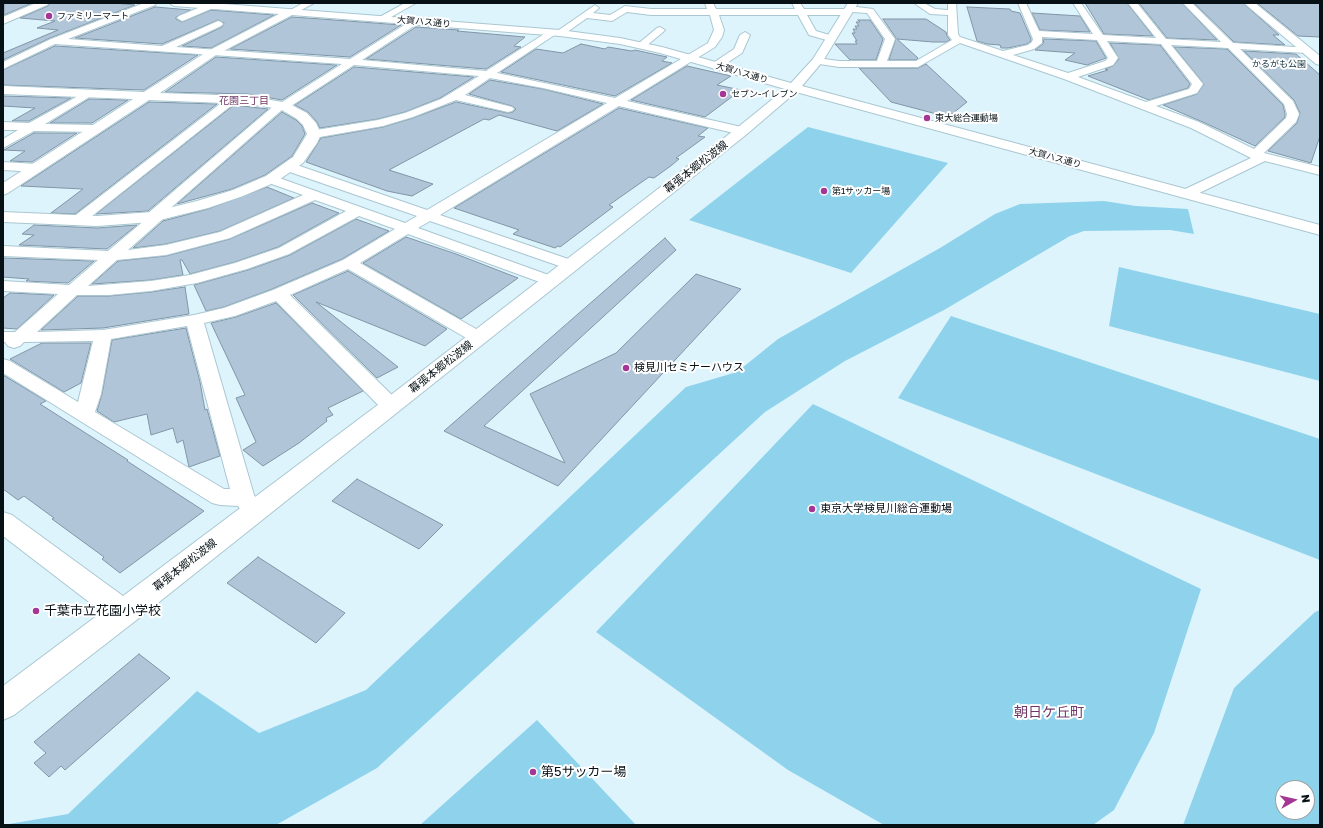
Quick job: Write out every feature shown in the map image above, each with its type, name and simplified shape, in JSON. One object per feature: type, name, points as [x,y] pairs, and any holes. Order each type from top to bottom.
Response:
[{"type":"street","points":[[3,11],[22,3]]},
{"type":"street","points":[[3,21],[44,3]]},
{"type":"street","points":[[3,66],[54,41],[152,3]]},
{"type":"street","name":"大賀ハス通り","points":[[174,3],[556,33],[620,41],[690,58],[794,88],[1320,230]]},
{"type":"street","points":[[3,190],[212,53],[310,3]]},
{"type":"street","points":[[381,19],[412,3]]},
{"type":"street","points":[[314,134],[350,129],[409,115],[455,96],[602,3]]},
{"type":"street","points":[[918,3],[933,12],[952,8],[953,35],[959,40],[1005,54],[1146,106],[1195,125],[1259,156],[1320,171]]},
{"type":"street","points":[[1005,54],[1031,47],[1037,43],[1036,34],[1022,3]]},
{"type":"street","points":[[1068,77],[1109,63],[1113,58],[1077,3]]},
{"type":"street","points":[[1132,3],[1165,41],[1198,84],[1197,88],[1190,92],[1146,106]]},
{"type":"street","points":[[1186,194],[1259,156],[1292,119],[1293,114],[1289,103],[1187,3]]},
{"type":"street","points":[[1249,3],[1320,62]]},
{"type":"street","points":[[182,18],[210,6]]},
{"type":"street","points":[[585,15],[612,18],[625,9],[652,12],[711,7],[872,8],[890,39],[881,64]]},
{"type":"street","points":[[11,338],[103,335],[194,320],[229,312],[279,294],[349,263],[712,45],[717,37],[718,23],[711,7]]},
{"type":"street","points":[[798,7],[812,33],[830,38]]},
{"type":"street","name":"幕張本郷松波線","points":[[3,705],[124,613],[249,504],[391,406],[742,131],[794,88],[817,61],[850,8]]},
{"type":"street","points":[[3,350],[11,338],[74,290],[155,216],[283,105],[414,22]]},
{"type":"street","points":[[164,49],[218,24]]},
{"type":"street","points":[[82,30],[105,32]]},
{"type":"street","points":[[642,46],[660,30]]},
{"type":"street","points":[[1036,34],[1306,50]]},
{"type":"street","points":[[717,66],[738,51],[745,35]]},
{"type":"street","points":[[126,46],[144,38]]},
{"type":"street","points":[[817,61],[839,64],[918,64],[959,40]]},
{"type":"street","points":[[54,41],[353,62],[490,74],[742,131]]},
{"type":"street","points":[[3,90],[248,100],[283,105],[302,116],[309,124],[314,134]]},
{"type":"street","points":[[3,144],[87,94]]},
{"type":"street","points":[[455,96],[508,109]]},
{"type":"street","points":[[77,220],[233,99]]},
{"type":"street","points":[[3,126],[94,129]]},
{"type":"street","points":[[3,217],[97,221],[155,216],[209,202],[238,193],[270,179],[289,167],[304,153],[314,134]]},
{"type":"street","points":[[3,166],[36,168]]},
{"type":"street","points":[[289,167],[571,265]]},
{"type":"street","points":[[270,179],[551,281]]},
{"type":"street","points":[[3,251],[111,256],[166,250],[219,237],[256,223],[315,196]]},
{"type":"street","points":[[3,286],[74,290],[109,290],[191,280],[241,266],[284,250],[358,211]]},
{"type":"street","points":[[349,263],[479,338]]},
{"type":"street","points":[[279,294],[391,406]]},
{"type":"street","points":[[194,320],[249,504]]},
{"type":"street","points":[[84,414],[91,394],[103,335]]},
{"type":"street","points":[[3,365],[220,496],[249,504]]},
{"type":"street","points":[[3,522],[124,613]]},
{"type":"shaded area","name":"第1サッカー場","points":[[808,127],[948,163],[851,273],[689,220]]},
{"type":"shaded area","points":[[1104,201],[1136,206],[1188,209],[1194,234],[1170,230],[1084,231],[1070,236],[944,310],[845,361],[765,412],[377,768],[276,825],[3,825],[68,814],[197,691],[259,733],[366,690],[686,387],[737,372],[778,339],[940,248],[995,214],[1020,204]]},
{"type":"shaded area","points":[[1119,267],[1320,314],[1320,381],[1109,326]]},
{"type":"shaded area","points":[[951,316],[1320,439],[1320,560],[898,398]]},
{"type":"shaded area","points":[[813,404],[1201,589],[1154,733],[1114,810],[1093,825],[884,825],[788,770],[596,632]]},
{"type":"shaded area","points":[[1320,610],[1320,825],[1183,825],[1234,688],[1315,612]]},
{"type":"shaded area","name":"第5サッカー場","points":[[537,720],[636,825],[420,825]]},
{"type":"building","points":[[4,3],[32,3],[4,15]]},
{"type":"building","points":[[50,3],[114,3],[135,5],[50,38],[3,60],[3,53],[58,30],[37,28],[55,21],[20,18],[48,6]]},
{"type":"building","points":[[1085,3],[1127,3],[1153,36],[1104,34]]},
{"type":"building","points":[[1139,3],[1182,3],[1217,40],[1167,38]]},
{"type":"building","points":[[1194,3],[1243,3],[1279,35],[1273,35],[1285,45],[1234,42]]},
{"type":"building","points":[[1257,3],[1320,3],[1320,37],[1298,36]]},
{"type":"building","points":[[155,7],[191,10],[176,17],[176,19],[182,22],[211,10],[274,15],[211,48],[182,46],[222,27],[224,23],[218,20],[162,44],[75,38]]},
{"type":"building","points":[[967,7],[1010,9],[1011,11],[1020,13],[1031,41],[1027,44],[1001,48],[1000,45],[987,44],[977,41]]},
{"type":"building","points":[[1032,13],[1080,16],[1090,32],[1040,30]]},
{"type":"building","points":[[292,17],[401,25],[350,57],[230,49]]},
{"type":"building","points":[[883,19],[926,19],[946,32],[950,40],[946,42],[933,42],[897,39],[918,58],[916,60],[889,60],[896,38]]},
{"type":"building","points":[[858,20],[870,20],[883,39],[876,60],[850,60],[835,44],[857,44],[855,41],[857,41],[852,33],[855,33],[853,29],[857,29],[855,26],[859,26],[856,22],[860,22]]},
{"type":"building","points":[[416,27],[525,37],[514,46],[521,47],[486,69],[366,59]]},
{"type":"building","points":[[1044,39],[1096,41],[1106,58],[1087,65],[1065,60],[1075,53],[1035,50],[1043,44]]},
{"type":"building","points":[[1110,43],[1160,45],[1190,84],[1188,88],[1149,100],[1088,76],[1108,70],[1105,69],[1113,66],[1119,59]]},
{"type":"building","points":[[581,44],[605,49],[608,47],[632,51],[635,50],[667,57],[662,61],[672,63],[615,96],[501,72],[536,49],[563,53]]},
{"type":"building","points":[[55,46],[198,55],[144,90],[3,85],[3,70]]},
{"type":"building","points":[[1174,47],[1227,49],[1283,105],[1285,117],[1255,146],[1163,105],[1197,94],[1204,84]]},
{"type":"building","points":[[1244,51],[1296,54],[1320,75],[1320,136],[1311,163],[1268,151],[1297,123],[1300,113],[1294,100]]},
{"type":"building","points":[[216,57],[337,65],[282,100],[248,94],[165,92]]},
{"type":"building","points":[[926,64],[967,102],[948,117],[891,102],[859,68],[918,68]]},
{"type":"building","points":[[687,66],[731,76],[717,85],[741,90],[705,117],[631,100]]},
{"type":"building","points":[[354,67],[474,77],[440,98],[405,112],[378,119],[320,128],[308,112],[295,105]]},
{"type":"building","points":[[490,80],[543,89],[603,104],[557,131],[499,115],[489,120],[484,119],[389,170],[433,184],[412,196],[387,191],[306,162],[321,138],[383,127],[413,118],[456,102],[508,113],[513,112],[516,109],[512,106],[469,94]]},
{"type":"building","points":[[3,96],[71,98],[29,121],[12,121],[35,108],[3,106]]},
{"type":"building","points":[[89,99],[128,100],[92,123],[50,123]]},
{"type":"building","points":[[149,102],[217,104],[75,214],[51,213],[83,189],[21,186]]},
{"type":"building","points":[[234,105],[268,109],[148,211],[96,214]]},
{"type":"building","points":[[619,108],[708,128],[698,136],[705,137],[676,158],[679,159],[672,165],[654,178],[649,177],[609,205],[613,207],[560,247],[558,246],[555,248],[513,234],[519,230],[454,208]]},
{"type":"building","points":[[282,112],[296,120],[302,126],[305,134],[292,156],[265,175],[232,189],[177,204]]},
{"type":"building","points":[[34,133],[77,133],[32,162],[10,161],[25,151],[4,150]]},
{"type":"building","points":[[267,187],[294,198],[220,231],[166,244],[133,248],[163,221],[208,209]]},
{"type":"building","points":[[312,203],[339,213],[278,247],[235,262],[190,274],[182,260],[180,260],[183,275],[151,280],[92,284],[118,261],[166,256],[230,239]]},
{"type":"building","points":[[356,219],[389,231],[342,259],[272,289],[224,307],[206,311],[194,285],[248,270],[290,255]]},
{"type":"building","points":[[34,225],[97,228],[137,225],[107,249],[19,245],[34,235],[22,234]]},
{"type":"building","points":[[406,237],[456,254],[518,278],[461,319],[363,263]]},
{"type":"building","name":"検見川セミナーハウス","points":[[665,238],[676,250],[484,426],[565,463],[530,394],[616,353],[696,274],[741,289],[558,486],[444,431]]},
{"type":"building","points":[[3,258],[94,261],[68,283],[26,281],[29,279],[3,277]]},
{"type":"building","points":[[348,271],[447,329],[425,346],[316,302],[398,367],[377,378],[293,295]]},
{"type":"building","points":[[185,287],[189,314],[103,328],[41,330],[78,296],[109,296]]},
{"type":"building","points":[[10,293],[54,295],[17,329],[3,328],[3,298]]},
{"type":"building","points":[[276,303],[363,391],[328,408],[333,415],[326,418],[327,421],[299,443],[263,466],[243,450],[256,442],[236,398],[245,395],[211,323],[236,317]]},
{"type":"building","points":[[186,328],[200,382],[205,410],[207,409],[220,456],[189,467],[183,440],[177,443],[173,428],[151,435],[147,414],[114,422],[97,411],[102,394],[112,340]]},
{"type":"building","points":[[42,343],[91,343],[81,383],[64,392],[10,359]]},
{"type":"building","points":[[3,375],[46,401],[40,404],[204,511],[120,573],[102,559],[104,557],[52,519],[54,518],[24,496],[18,500],[3,489]]},
{"type":"building","points":[[357,479],[443,525],[419,549],[332,501]]},
{"type":"building","points":[[258,557],[345,613],[316,643],[227,583]]},
{"type":"building","points":[[139,654],[170,678],[65,770],[61,766],[49,777],[34,763],[46,753],[34,742]]},
{"type":"place","name":"ファミリーマート","points":[[49,16]]},
{"type":"place","name":"セブン-イレブン","points":[[723,94]]},
{"type":"place","name":"東大総合運動場","points":[[927,118]]},
{"type":"place","name":"第1サッカー場","points":[[824,191]]},
{"type":"place","name":"検見川セミナーハウス","points":[[626,368]]},
{"type":"place","name":"東京大学検見川総合運動場","points":[[812,509]]},
{"type":"place","name":"千葉市立花園小学校","points":[[36,611]]},
{"type":"place","name":"第5サッカー場","points":[[533,772]]},
{"type":"district","name":"花園三丁目","points":[[244,101]]},
{"type":"district","name":"朝日ケ丘町","points":[[1049,713]]},
{"type":"park label","name":"かるがも公園","points":[[1279,64]]}]
